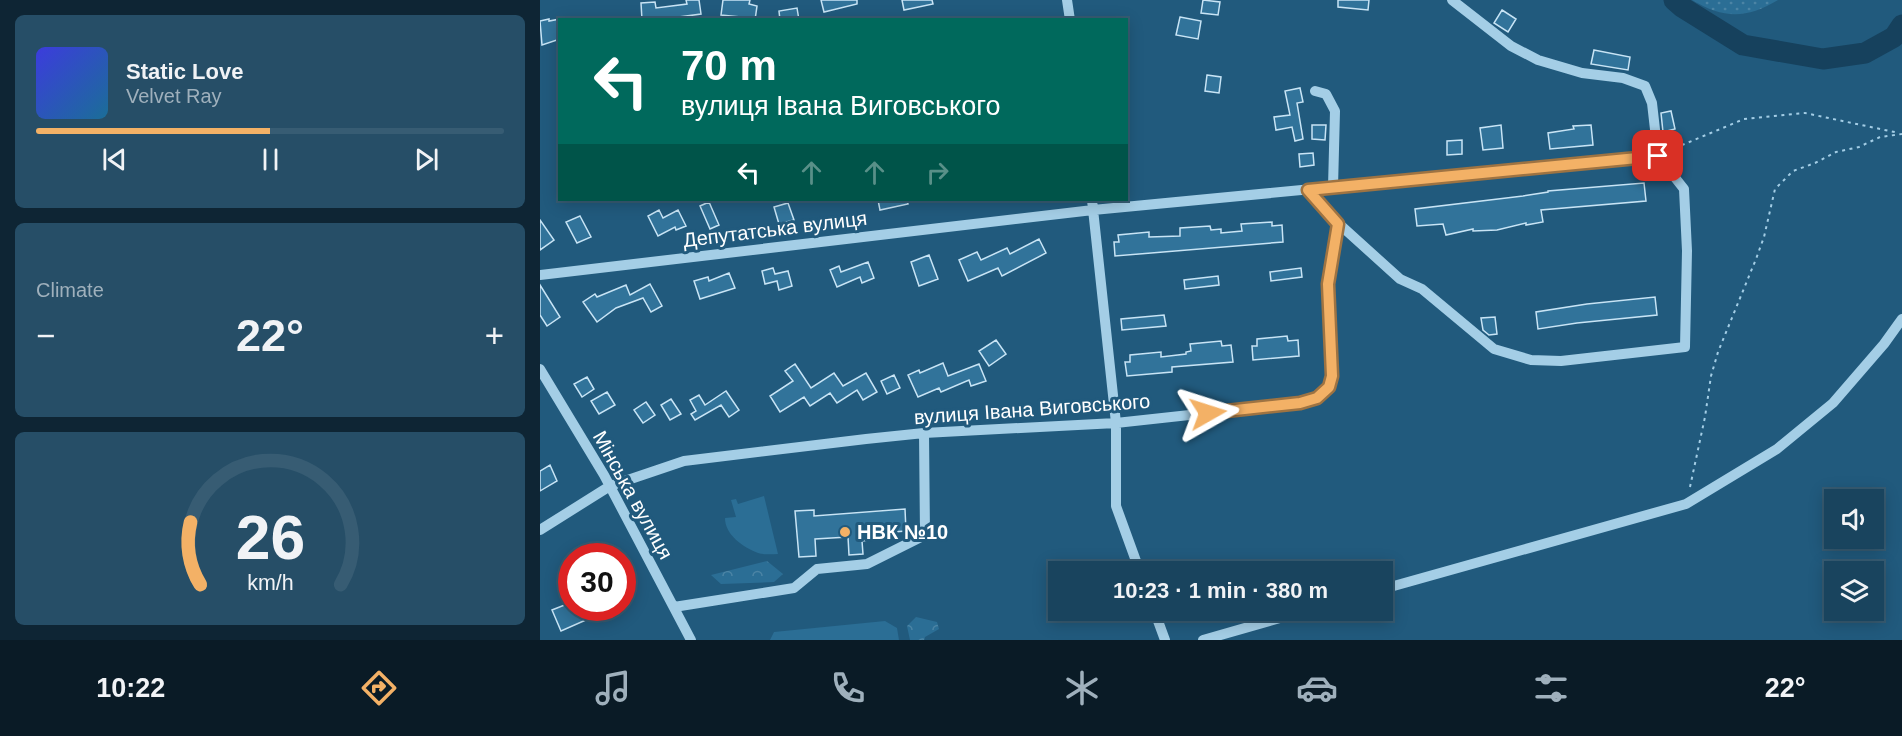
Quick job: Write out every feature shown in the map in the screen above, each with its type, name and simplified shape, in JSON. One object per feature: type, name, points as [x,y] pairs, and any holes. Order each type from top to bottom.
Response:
[{"type":"street","points":[[1067,0],[1070,18]]},
{"type":"street","points":[[1308,190],[1338,224],[1401,279],[1422,289],[1494,349],[1531,360],[1560,361],[1684,346],[1687,251],[1684,189],[1658,156],[1652,103],[1645,86],[1623,78],[1582,73],[1538,60],[1511,46],[1452,0]]},
{"type":"street","points":[[1316,91],[1326,94],[1335,111],[1334,187]]},
{"type":"street","name":"Депутатська вулиця","points":[[540,275],[1092,205],[1308,190],[1658,156]]},
{"type":"street","points":[[1092,205],[1116,423],[1116,506],[1136,561]]},
{"type":"street","name":"вулиця Івана Виговського","points":[[540,530],[610,486],[684,461],[924,433],[1116,423],[1300,403],[1317,398],[1329,387],[1332,376],[1328,284],[1338,224]]},
{"type":"street","points":[[1393,586],[1686,504],[1777,449],[1833,402],[1884,344],[1902,319]]},
{"type":"street","name":"Мінська вулиця","points":[[540,369],[610,486],[691,640]]},
{"type":"street","points":[[674,607],[794,588],[817,569],[867,564],[925,535],[924,433]]},
{"type":"street","points":[[1158,621],[1165,640]]},
{"type":"street","points":[[1203,640],[1270,621]]},
{"type":"path","points":[[1658,156],[1744,119],[1805,113],[1902,134]]},
{"type":"path","points":[[1686,504],[1705,417],[1711,376],[1718,352],[1764,237],[1775,189],[1793,171],[1836,152],[1859,147],[1880,137],[1902,134]]},
{"type":"green space","points":[[1692,0],[1778,0],[1756,11],[1735,14],[1714,11]]},
{"type":"green space","points":[[764,496],[778,554],[760,554],[747,547],[731,535],[726,524],[725,518],[736,517],[731,500],[736,499],[738,504]]},
{"type":"green space","points":[[767,561],[783,574],[774,582],[721,584],[711,575]]},
{"type":"green space","points":[[916,617],[937,622],[939,629],[925,637],[924,640],[910,640],[907,626]]},
{"type":"green space","points":[[885,621],[897,628],[899,640],[770,640],[774,632]]},
{"type":"building","points":[[686,0],[699,0],[701,14],[679,18],[642,18],[641,3],[655,2],[656,8],[687,4]]},
{"type":"building","points":[[723,0],[750,0],[749,4],[757,6],[755,18],[721,15]]},
{"type":"building","points":[[821,0],[857,0],[857,4],[824,12]]},
{"type":"building","points":[[902,0],[932,0],[933,4],[904,10]]},
{"type":"building","points":[[1203,0],[1220,2],[1218,15],[1201,13]]},
{"type":"building","points":[[1338,0],[1369,0],[1368,10],[1338,7]]},
{"type":"building","points":[[797,8],[799,18],[780,18],[779,11]]},
{"type":"building","points":[[1502,10],[1516,19],[1508,32],[1494,23]]},
{"type":"building","points":[[1180,17],[1201,21],[1198,39],[1176,35]]},
{"type":"building","points":[[558,19],[558,40],[542,45],[540,21]]},
{"type":"building","points":[[1594,50],[1630,57],[1628,70],[1591,64]]},
{"type":"building","points":[[1207,75],[1221,77],[1219,93],[1205,91]]},
{"type":"building","points":[[1300,88],[1303,102],[1297,103],[1303,139],[1295,141],[1292,127],[1276,130],[1274,117],[1290,115],[1285,91]]},
{"type":"building","points":[[1671,111],[1675,129],[1663,132],[1661,113]]},
{"type":"building","points":[[1312,125],[1326,125],[1325,140],[1312,139]]},
{"type":"building","points":[[1501,125],[1503,148],[1483,150],[1480,128]]},
{"type":"building","points":[[1591,125],[1593,145],[1550,149],[1548,133],[1574,129],[1573,126]]},
{"type":"building","points":[[1462,140],[1462,154],[1447,155],[1447,141]]},
{"type":"building","points":[[1313,153],[1314,165],[1300,167],[1299,154]]},
{"type":"building","points":[[1644,183],[1646,201],[1541,210],[1543,222],[1526,225],[1526,223],[1497,230],[1473,231],[1473,229],[1446,235],[1443,224],[1417,226],[1415,209],[1548,191]]},
{"type":"building","points":[[878,201],[907,201],[908,204],[880,210]]},
{"type":"building","points":[[709,202],[719,225],[710,229],[700,206]]},
{"type":"building","points":[[788,203],[794,220],[779,224],[774,207]]},
{"type":"building","points":[[659,210],[663,218],[678,210],[686,226],[676,230],[675,227],[658,236],[648,216]]},
{"type":"building","points":[[580,216],[591,237],[577,243],[566,222]]},
{"type":"building","points":[[540,220],[554,240],[540,250]]},
{"type":"building","points":[[1272,222],[1272,226],[1282,225],[1283,242],[1115,256],[1114,242],[1119,242],[1118,235],[1149,232],[1149,237],[1180,236],[1180,228],[1210,226],[1211,230],[1221,229],[1221,233],[1242,231],[1241,224]]},
{"type":"building","points":[[1039,239],[1046,253],[1002,276],[998,268],[968,281],[959,260],[977,252],[981,260],[1007,248],[1010,254]]},
{"type":"building","points":[[929,255],[938,279],[919,286],[911,262]]},
{"type":"building","points":[[868,262],[874,278],[862,283],[860,277],[837,287],[830,270],[839,266],[841,272]]},
{"type":"building","points":[[773,268],[775,274],[788,271],[792,286],[779,290],[777,281],[765,284],[762,271]]},
{"type":"building","points":[[1301,268],[1302,277],[1271,281],[1270,272]]},
{"type":"building","points":[[729,273],[735,288],[700,299],[694,281],[708,277],[709,281]]},
{"type":"building","points":[[1218,276],[1219,285],[1185,289],[1184,280]]},
{"type":"building","points":[[650,284],[662,306],[651,312],[643,298],[616,308],[597,322],[583,302],[595,294],[597,297],[626,285],[630,295]]},
{"type":"building","points":[[540,285],[560,317],[547,326],[540,315]]},
{"type":"building","points":[[1655,297],[1657,315],[1538,329],[1536,312]]},
{"type":"building","points":[[1164,315],[1166,326],[1122,330],[1121,319]]},
{"type":"building","points":[[1495,317],[1497,334],[1489,335],[1483,330],[1481,318]]},
{"type":"building","points":[[1287,336],[1288,341],[1298,340],[1299,356],[1253,360],[1252,346],[1257,346],[1257,339]]},
{"type":"building","points":[[996,340],[1006,354],[989,366],[979,351]]},
{"type":"building","points":[[1221,341],[1222,346],[1231,345],[1233,362],[1172,367],[1172,372],[1127,376],[1125,362],[1130,362],[1130,355],[1161,352],[1161,357],[1186,354],[1191,351],[1190,344]]},
{"type":"building","points":[[943,363],[948,376],[979,364],[986,381],[971,386],[969,380],[941,392],[939,388],[918,397],[908,375],[919,370],[920,373]]},
{"type":"building","points":[[795,364],[811,388],[834,373],[843,386],[866,373],[877,392],[863,400],[857,390],[837,403],[830,393],[810,406],[804,397],[780,412],[770,396],[793,381],[785,371]]},
{"type":"building","points":[[894,375],[900,388],[887,394],[881,381]]},
{"type":"building","points":[[587,377],[594,389],[582,397],[574,384]]},
{"type":"building","points":[[726,391],[739,410],[729,417],[721,405],[695,420],[691,414],[696,411],[690,400],[699,395],[705,405]]},
{"type":"building","points":[[607,392],[615,405],[599,414],[591,401]]},
{"type":"building","points":[[671,399],[681,414],[670,420],[661,405]]},
{"type":"building","points":[[646,402],[655,415],[643,423],[634,410]]},
{"type":"building","points":[[550,465],[557,481],[540,491],[540,471]]},
{"type":"building","name":"НВК №10","points":[[905,509],[906,531],[879,533],[879,539],[862,541],[863,554],[849,555],[848,537],[815,539],[816,556],[799,557],[795,511],[814,510],[814,516]]},
{"type":"building","points":[[558,608],[558,621],[584,621],[561,631],[552,610]]},
{"type":"waterway","points":[[1674,0],[1743,45],[1823,59],[1865,53],[1894,37],[1902,25]]},
{"type":"place","name":"НВК №10","points":[[845,532]]},
{"type":"route","points":[[1208,413],[1300,403],[1317,398],[1329,387],[1332,376],[1328,284],[1338,224],[1308,190],[1658,156]]}]
